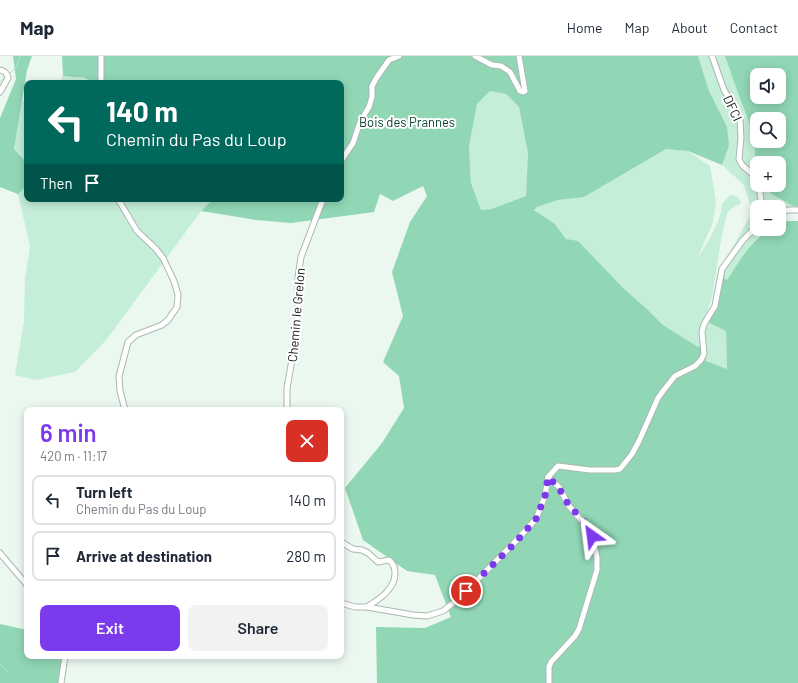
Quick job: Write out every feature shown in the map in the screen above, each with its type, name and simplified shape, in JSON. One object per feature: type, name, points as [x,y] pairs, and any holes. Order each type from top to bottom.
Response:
[{"type":"street","points":[[101,56],[101,80]]},
{"type":"street","points":[[344,156],[353,143],[360,122],[369,107],[372,97],[372,86],[389,60],[399,56]]},
{"type":"street","points":[[475,56],[492,65],[501,66],[510,72],[520,91],[523,92],[525,91],[519,56]]},
{"type":"street","name":"DFCI","points":[[712,56],[724,90],[737,111],[740,119],[742,138],[739,159],[742,165],[750,172]]},
{"type":"street","points":[[0,70],[3,70],[7,74],[8,78],[0,92]]},
{"type":"street","points":[[120,202],[137,231],[156,249],[163,258],[174,281],[178,295],[177,307],[168,320],[162,325],[136,335],[128,342],[119,376],[120,391],[124,407]]},
{"type":"street","name":"Chemin le Grelon","points":[[287,407],[287,388],[298,313],[298,278],[301,257],[322,202]]},
{"type":"street","points":[[786,211],[798,210]]},
{"type":"street","points":[[344,604],[355,607],[413,615],[427,616],[436,614],[450,606],[514,544],[536,519],[545,496],[548,477],[554,469],[560,465],[590,470],[614,470],[620,468],[640,442],[653,408],[663,391],[675,376],[695,366],[702,360],[704,354],[702,332],[717,300],[718,286],[722,269],[743,240],[750,233]]},
{"type":"street","points":[[548,477],[559,488],[569,506],[588,527],[595,548],[597,565],[579,629],[576,636],[551,662],[549,667],[549,683]]},
{"type":"street","points":[[344,544],[353,549],[364,550],[378,562],[389,560],[395,568],[393,582],[390,589],[367,608]]},
{"type":"street","points":[[0,552],[24,581]]},
{"type":"street","points":[[61,683],[65,659]]},
{"type":"green space","points":[[13,56],[32,56],[25,80],[24,80],[14,149],[24,160],[24,188],[18,194],[0,187],[0,118],[16,79]]},
{"type":"green space","name":"Bois des Prannes","points":[[62,56],[698,56],[709,91],[727,127],[729,146],[722,165],[688,151],[666,149],[584,197],[558,200],[537,207],[534,210],[555,224],[566,239],[578,241],[624,289],[663,325],[698,347],[701,345],[706,361],[727,369],[726,331],[709,323],[718,300],[722,276],[727,280],[749,248],[762,236],[786,236],[786,221],[798,221],[798,683],[377,683],[376,627],[425,628],[451,617],[435,575],[407,571],[363,540],[345,488],[382,443],[404,408],[399,376],[383,362],[403,316],[392,272],[410,222],[427,196],[423,186],[393,201],[380,194],[374,212],[291,223],[256,220],[201,211],[210,202],[344,202],[344,80],[89,80],[85,78],[63,76]],"holes":[[[490,91],[506,94],[519,107],[528,153],[526,196],[491,209],[481,210],[471,183],[469,147],[477,104]]]},
{"type":"green space","points":[[698,56],[725,56],[750,125],[750,148],[754,148],[755,156],[750,156],[750,192],[770,192],[782,200],[750,200],[750,205],[744,185],[722,165],[729,146]]},
{"type":"green space","points":[[725,56],[798,56],[798,207],[793,206],[786,202],[786,200],[782,200],[770,193],[786,192],[786,156],[755,156],[754,148],[786,148],[786,112],[750,112],[750,125]]},
{"type":"green space","points":[[63,76],[85,78],[89,80],[61,80]]},
{"type":"green space","points":[[490,91],[506,94],[519,107],[528,153],[526,196],[491,209],[481,210],[471,183],[469,147],[477,104]]},
{"type":"green space","points":[[22,100],[24,101],[24,160],[14,149]]},
{"type":"green space","points":[[666,149],[688,151],[710,166],[716,202],[713,222],[698,257],[706,246],[717,224],[720,217],[722,204],[730,195],[737,196],[741,202],[740,205],[737,205],[731,209],[727,214],[722,234],[712,298],[699,332],[701,345],[699,348],[663,325],[648,310],[566,239],[555,224],[534,210],[537,207],[558,200],[584,197]]},
{"type":"green space","points":[[24,188],[24,202],[210,202],[201,211],[107,339],[75,372],[36,380],[15,375],[24,322],[25,279],[30,246],[18,194]]},
{"type":"green space","points":[[786,202],[793,206],[786,212]]},
{"type":"green space","points":[[750,216],[750,236],[759,236],[727,280],[719,272]]},
{"type":"green space","points":[[709,323],[726,331],[727,369],[706,361],[705,359],[707,344],[703,332]]},
{"type":"green space","points":[[0,624],[24,629],[24,659],[62,659],[58,683],[0,683]]},
{"type":"waterway","points":[[10,73],[16,68],[20,56]]},
{"type":"waterway","points":[[0,82],[5,77]]},
{"type":"waterway","points":[[0,664],[9,673]]},
{"type":"route","points":[[466,591],[514,544],[536,519],[545,496],[548,477],[562,492],[569,506],[588,527],[592,536]]}]
